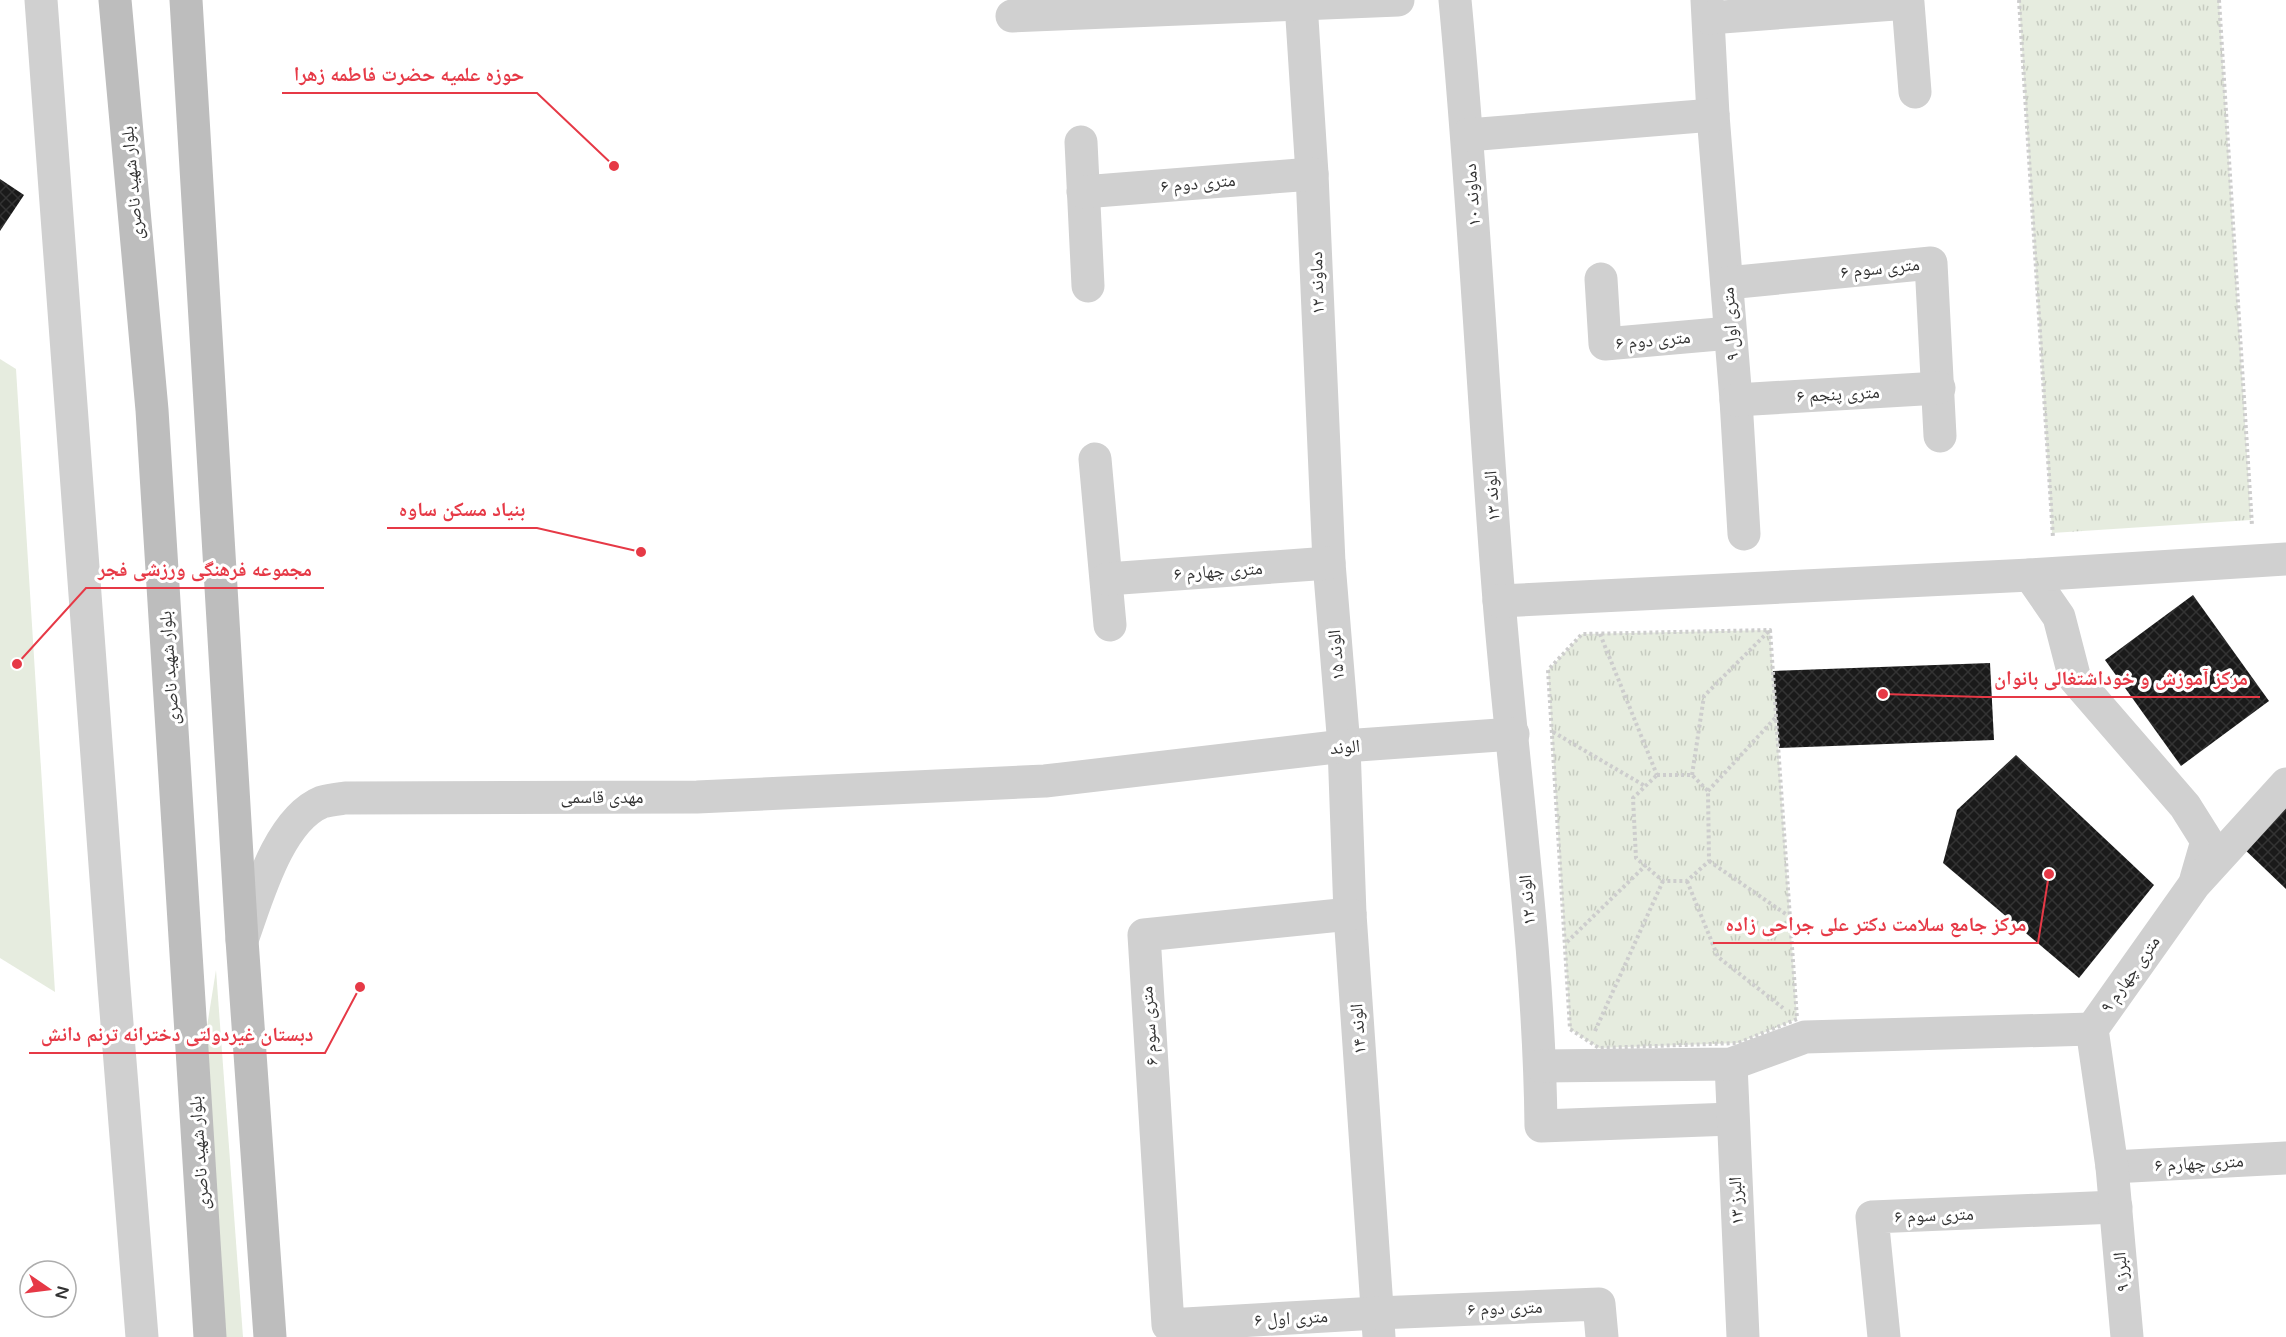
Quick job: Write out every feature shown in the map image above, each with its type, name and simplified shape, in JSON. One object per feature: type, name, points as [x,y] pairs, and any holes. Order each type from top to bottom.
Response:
[{"type":"main road","name":"بلوار شهید ناصری","points":[[115,0],[152,410],[210,1337]]},
{"type":"main road","points":[[186,0],[242,940],[270,1337]]},
{"type":"street","points":[[41,0],[110,939],[142,1337]]},
{"type":"street","points":[[1012,16],[1083,7],[1398,0]]},
{"type":"street","name":"دماوند ۱۰","points":[[1455,0],[1468,135],[1485,391]]},
{"type":"street","name":"دماوند ۱۲","points":[[1301,3],[1312,174],[1329,563]]},
{"type":"street","points":[[1708,9],[1908,3],[1915,92]]},
{"type":"street","name":"۹ متری اول","points":[[1708,9],[1713,116],[1736,400],[1744,534]]},
{"type":"street","points":[[1468,135],[1713,116]]},
{"type":"street","points":[[1081,142],[1088,286]]},
{"type":"street","name":"۶ متری دوم","points":[[1083,192],[1312,174]]},
{"type":"street","name":"۶ متری سوم","points":[[1727,283],[1931,263],[1940,436]]},
{"type":"street","name":"۶ متری دوم","points":[[1601,279],[1605,344],[1730,333]]},
{"type":"street","name":"۶ متری پنجم","points":[[1736,400],[1939,388]]},
{"type":"street","name":"الوند ۱۳","points":[[1485,391],[1499,601]]},
{"type":"street","points":[[1095,459],[1110,625]]},
{"type":"street","points":[[1513,734],[1499,601],[2042,574],[2286,559]]},
{"type":"street","name":"۶ متری چهارم","points":[[1107,579],[1329,563]]},
{"type":"street","name":"الوند ۱۵","points":[[1329,563],[1344,746]]},
{"type":"street","points":[[2042,574],[2059,617],[2075,679],[2185,806],[2207,841],[2194,885]]},
{"type":"street","name":"الوند","points":[[1045,781],[1344,746],[1513,734]]},
{"type":"street","name":"الوند ۱۲","points":[[1513,734],[1541,1066],[1541,1126],[1732,1119]]},
{"type":"street","name":"الوند ۱۴","points":[[1344,746],[1350,914],[1378,1325]]},
{"type":"street","name":"مهدی قاسمی","points":[[242,940],[271,858],[301,816],[322,802],[345,798],[697,797],[1045,781]]},
{"type":"street","name":"۹ متری چهارم","points":[[2116,1207],[2092,1029],[2194,885],[2286,784]]},
{"type":"street","name":"۶ متری سوم","points":[[1168,1325],[1143,935],[1350,914]]},
{"type":"street","points":[[1541,1066],[1731,1064],[1805,1037],[2092,1029]]},
{"type":"street","name":"البرز ۱۳","points":[[1731,1064],[1743,1337]]},
{"type":"street","name":"۶ متری چهارم","points":[[2112,1167],[2286,1158]]},
{"type":"street","name":"۶ متری سوم","points":[[1884,1337],[1872,1217],[2116,1207]]},
{"type":"street","name":"البرز ۹","points":[[2116,1207],[2127,1337]]},
{"type":"street","name":"۶ متری دوم","points":[[1378,1325],[1599,1304],[1602,1337]]},
{"type":"street","name":"۶ متری اول","points":[[1168,1325],[1378,1325]]},
{"type":"path","points":[[2019,0],[2042,574]]},
{"type":"path","points":[[2219,0],[2254,561]]},
{"type":"path","points":[[1770,630],[1582,634],[1548,670],[1570,1029],[1599,1048],[1738,1043],[1797,1019]]},
{"type":"path","points":[[1770,630],[1797,1019]]},
{"type":"path","points":[[1692,775],[1704,696],[1770,630]]},
{"type":"path","points":[[1600,634],[1657,775]]},
{"type":"path","points":[[1708,791],[1692,775],[1657,775],[1633,798],[1636,858],[1663,881],[1687,881],[1709,861],[1708,791],[1776,717]]},
{"type":"path","points":[[1552,732],[1645,786]]},
{"type":"path","points":[[1709,861],[1790,917]]},
{"type":"path","points":[[1565,944],[1646,865]]},
{"type":"path","points":[[1590,1042],[1663,881]]},
{"type":"path","points":[[1687,881],[1718,957],[1797,1019]]},
{"type":"green space","points":[[2019,0],[2219,0],[2251,520],[2052,533]]},
{"type":"green space","points":[[0,359],[16,369],[55,992],[0,958]]},
{"type":"green space","points":[[1770,630],[1797,1019],[1738,1043],[1599,1048],[1570,1029],[1548,670],[1582,634]]},
{"type":"green space","points":[[216,970],[243,1337],[226,1337],[205,1039]]},
{"type":"building","points":[[0,179],[24,195],[0,231]]},
{"type":"building","points":[[2193,595],[2269,701],[2181,766],[2105,660]]},
{"type":"building","points":[[1990,663],[1994,740],[1779,748],[1773,671]]},
{"type":"building","points":[[2016,755],[2154,885],[2079,978],[1943,863],[1957,810]]},
{"type":"building","points":[[2286,806],[2286,889],[2240,845]]},
{"type":"place","name":"حوزه علمیه حضرت فاطمه زهرا","points":[[614,166]]},
{"type":"place","name":"بنیاد مسکن ساوه","points":[[641,552]]},
{"type":"place","name":"مجموعه فرهنگی ورزشی فجر","points":[[17,664]]},
{"type":"place","name":"مرکز آموزش و خوداشتغالی بانوان","points":[[1883,694]]},
{"type":"place","name":"مرکز جامع سلامت دکتر علی جراحی زاده","points":[[2049,874]]},
{"type":"place","name":"دبستان غیردولتی دخترانه ترنم دانش","points":[[360,987]]}]
